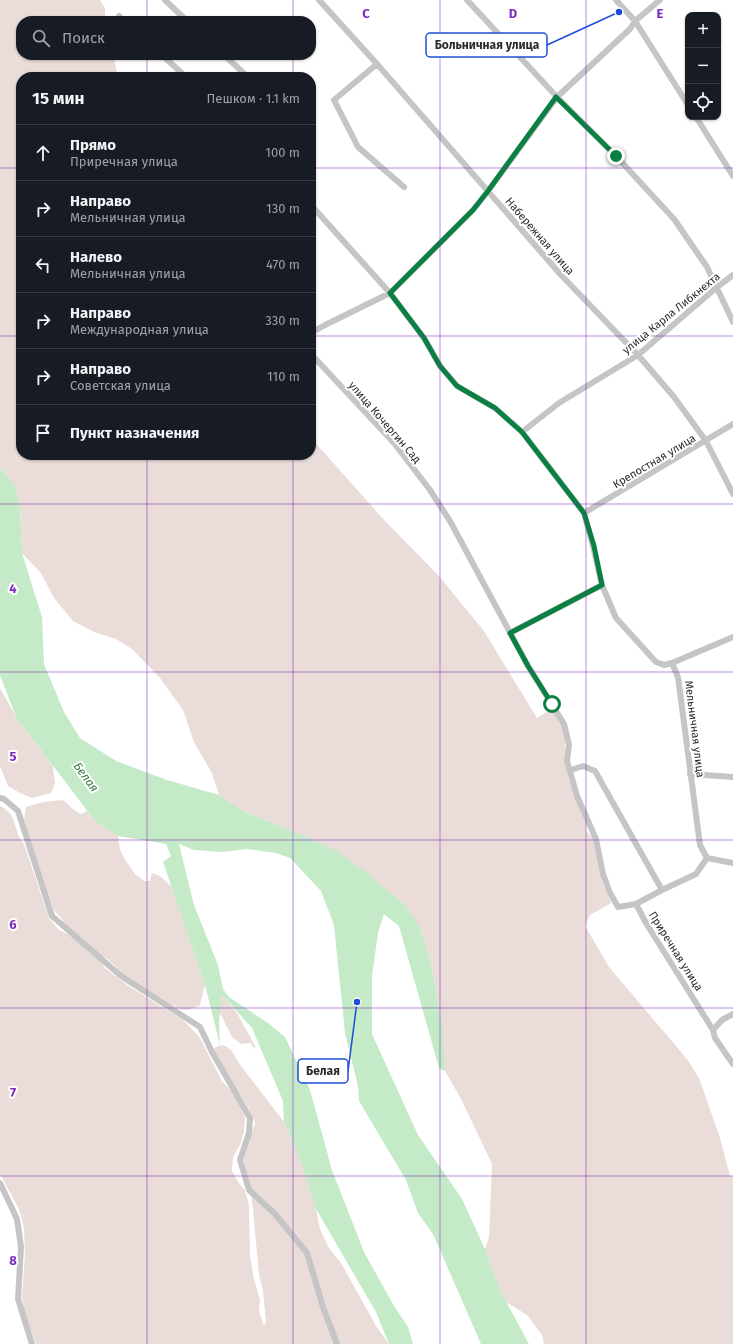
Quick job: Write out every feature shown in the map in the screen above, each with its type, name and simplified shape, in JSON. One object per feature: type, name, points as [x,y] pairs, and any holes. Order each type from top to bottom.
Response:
[{"type":"street","points":[[165,0],[182,16]]},
{"type":"street","name":"Набережная улица","points":[[319,0],[378,64],[561,275],[638,355],[674,397],[706,441],[733,494]]},
{"type":"street","points":[[467,0],[556,97],[616,156],[674,219],[706,267],[733,322]]},
{"type":"street","points":[[616,0],[635,21],[685,100]]},
{"type":"street","points":[[316,331],[390,293],[473,210],[556,97],[630,29],[635,21],[660,0]]},
{"type":"street","points":[[167,60],[181,72]]},
{"type":"street","points":[[229,60],[243,72]]},
{"type":"street","points":[[378,64],[334,100],[358,147],[404,186]]},
{"type":"street","points":[[698,120],[733,176]]},
{"type":"street","points":[[316,211],[390,293],[424,338],[440,366],[457,386],[495,408],[522,432],[584,513],[594,546],[602,585],[616,618],[656,662],[664,665],[672,663],[733,637]]},
{"type":"street","name":"улица Карла Либкнехта","points":[[522,432],[559,403],[638,355],[733,275]]},
{"type":"street","name":"улица Кочергин Сад","points":[[316,359],[394,444],[430,490],[450,521],[510,633]]},
{"type":"street","name":"Крепостная улица","points":[[584,513],[733,424]]},
{"type":"street","points":[[510,633],[602,585]]},
{"type":"street","name":"Приречная улица","points":[[510,633],[528,666],[564,724],[569,745],[567,760],[577,796],[596,839],[603,874],[610,893],[618,907],[636,904],[646,923],[713,1030],[715,1038],[733,1064]]},
{"type":"street","name":"Мельничная улица","points":[[672,663],[678,677],[700,845],[707,858]]},
{"type":"street","points":[[571,770],[584,766],[595,771],[662,890]]},
{"type":"street","points":[[690,774],[733,777]]},
{"type":"street","points":[[0,798],[4,799],[18,811],[52,916],[121,976],[200,1027],[212,1052],[250,1118],[249,1133],[240,1160],[249,1190],[274,1213],[307,1253],[323,1307],[338,1344]]},
{"type":"street","points":[[636,904],[696,874],[707,858],[733,863]]},
{"type":"street","points":[[713,1030],[722,1020],[733,1014]]},
{"type":"street","points":[[0,1184],[16,1219],[21,1247],[18,1299],[32,1344]]},
{"type":"shaded area","points":[[0,0],[100,0],[105,8],[105,16],[16,16],[16,60],[114,60],[117,72],[16,72],[16,460],[316,460],[316,444],[386,522],[438,575],[484,631],[537,718],[553,708],[565,732],[568,777],[586,824],[586,831],[593,838],[602,881],[611,903],[590,915],[585,926],[609,967],[689,1062],[699,1078],[720,1138],[730,1176],[733,1176],[733,1344],[544,1344],[542,1335],[527,1315],[506,1302],[485,1249],[489,1237],[492,1164],[461,1099],[445,1071],[440,1014],[430,959],[420,928],[310,838],[245,812],[219,795],[212,773],[194,742],[183,710],[160,678],[132,649],[116,639],[94,632],[73,621],[54,598],[41,573],[22,553],[20,506],[15,486],[0,468]]},
{"type":"shaded area","points":[[0,688],[16,717],[53,766],[55,784],[51,793],[32,798],[8,786],[0,766]]},
{"type":"shaded area","points":[[63,800],[78,813],[81,814],[87,811],[95,821],[118,836],[120,850],[135,874],[144,881],[150,881],[152,873],[160,876],[172,887],[205,985],[200,1005],[187,1010],[182,1010],[153,994],[127,977],[108,959],[96,955],[105,968],[127,985],[183,1020],[192,1029],[200,1038],[222,1081],[234,1094],[240,1105],[245,1117],[244,1132],[240,1145],[233,1157],[232,1171],[238,1182],[245,1190],[249,1206],[250,1256],[260,1300],[259,1311],[264,1326],[266,1321],[263,1291],[259,1274],[252,1200],[245,1173],[244,1158],[255,1123],[249,1109],[213,1049],[220,1045],[226,1046],[232,1051],[238,1062],[284,1122],[302,1165],[316,1209],[320,1229],[329,1248],[341,1263],[376,1326],[389,1344],[36,1344],[24,1311],[22,1297],[25,1254],[24,1227],[19,1209],[0,1174],[0,806],[13,818],[20,839],[24,844],[49,918],[59,930],[82,941],[68,928],[53,909],[30,842],[24,819],[26,807],[43,802]]},
{"type":"shaded area","points":[[222,995],[237,1013],[255,1046],[255,1049],[250,1043],[241,1044],[232,1037],[220,1013]]},
{"type":"water","name":"Белая","points":[[0,468],[15,485],[20,506],[22,553],[42,617],[44,664],[64,712],[80,738],[116,761],[167,780],[219,795],[245,812],[310,838],[338,852],[367,873],[406,906],[420,928],[430,959],[443,1030],[445,1071],[439,1068],[399,926],[384,914],[378,933],[372,976],[372,1034],[418,1135],[462,1199],[485,1249],[501,1292],[529,1344],[481,1344],[433,1234],[418,1213],[406,1180],[359,1101],[358,1086],[345,1033],[334,925],[321,891],[290,858],[276,853],[247,849],[222,852],[194,850],[179,844],[194,905],[218,965],[223,989],[229,997],[268,1023],[285,1037],[310,1090],[332,1170],[364,1252],[394,1306],[408,1327],[413,1344],[389,1344],[376,1312],[316,1209],[302,1165],[284,1122],[283,1101],[252,1028],[222,995],[219,1023],[220,1045],[205,985],[163,862],[171,856],[166,844],[118,836],[95,821],[16,717],[0,675]]},
{"type":"place","name":"Больничная улица","points":[[619,12]]},
{"type":"place","name":"Белая","points":[[357,1002]]},
{"type":"route","points":[[552,704],[528,666],[510,633],[602,585],[594,546],[584,513],[522,432],[495,408],[457,386],[440,366],[424,338],[390,293],[473,210],[556,97],[616,156]]}]
